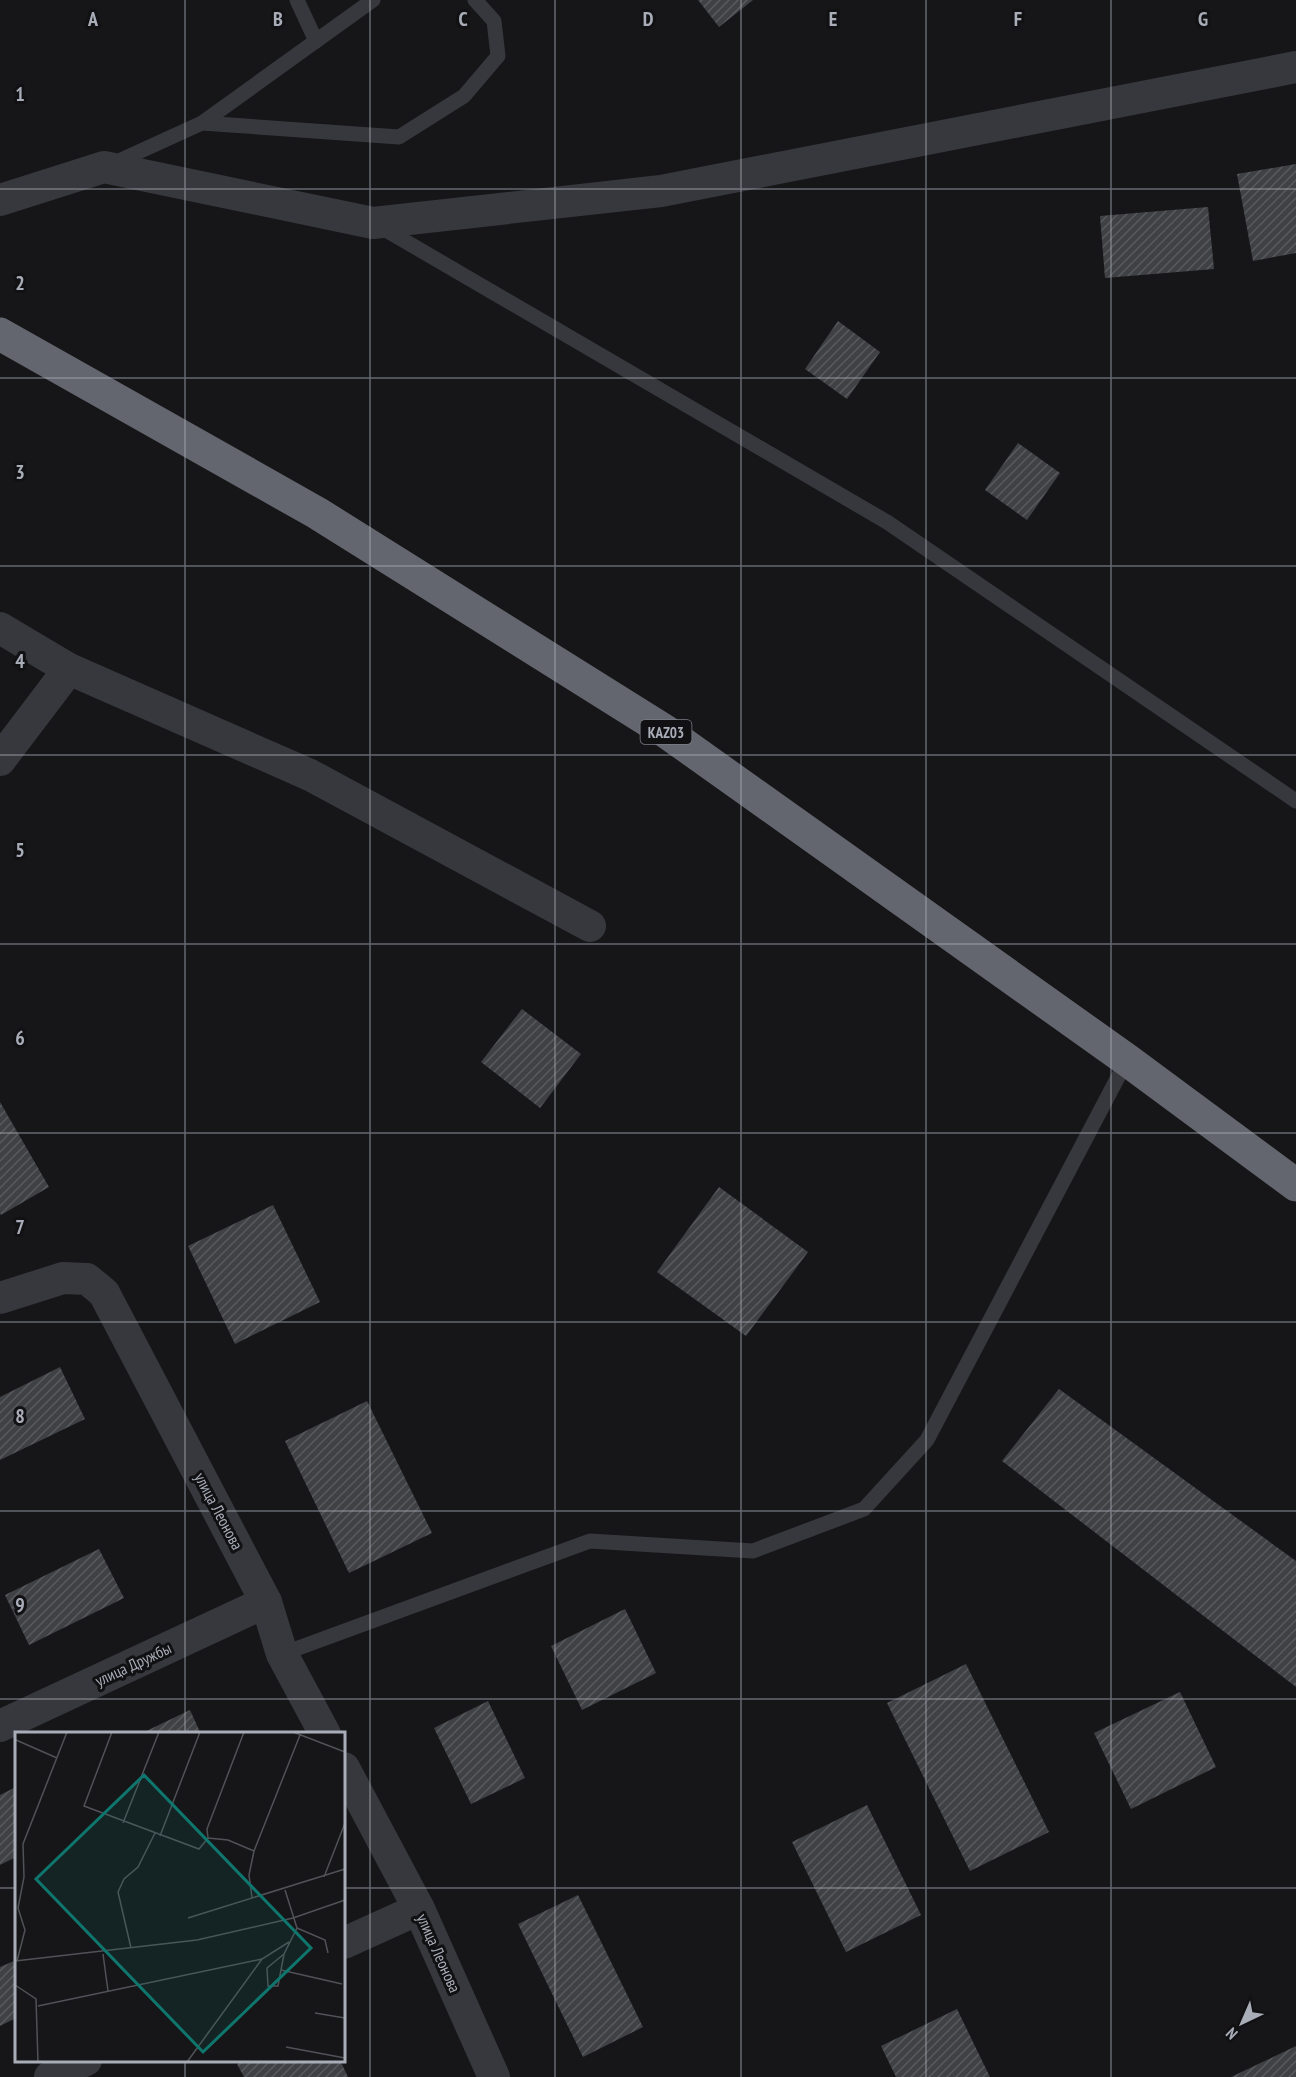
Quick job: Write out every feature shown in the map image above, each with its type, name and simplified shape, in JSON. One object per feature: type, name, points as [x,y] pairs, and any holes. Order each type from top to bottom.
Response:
[{"type":"highway","name":"KАZ03","points":[[0,334],[317,513],[665,731],[1127,1060],[1296,1185]]},
{"type":"street","points":[[0,200],[104,167],[373,223],[660,191],[1296,67]]},
{"type":"street","points":[[0,628],[69,669],[310,775],[590,926]]},
{"type":"street","points":[[0,760],[69,669]]},
{"type":"street","name":"улица Леонова","points":[[0,1298],[63,1278],[87,1279],[104,1293],[266,1602],[282,1654],[324,1732]]},
{"type":"street","name":"улица Дружбы","points":[[0,1726],[266,1602]]},
{"type":"street","name":"улица Леонова","points":[[345,1770],[419,1909],[494,2077]]},
{"type":"street","points":[[345,1943],[419,1909]]},
{"type":"street","points":[[50,2077],[84,2062]]},
{"type":"lane","points":[[297,0],[316,41]]},
{"type":"lane","points":[[104,167],[202,123],[373,0]]},
{"type":"lane","points":[[202,123],[399,137],[464,96],[498,56],[494,21],[475,0]]},
{"type":"lane","points":[[373,223],[887,522],[1296,801]]},
{"type":"lane","points":[[282,1654],[590,1541],[753,1551],[864,1509],[927,1440],[1127,1060]]},
{"type":"building","points":[[698,0],[753,0],[719,27]]},
{"type":"building","points":[[1296,164],[1296,253],[1253,261],[1237,174]]},
{"type":"building","points":[[1208,207],[1214,269],[1105,278],[1100,216]]},
{"type":"building","points":[[838,321],[880,352],[847,399],[805,369]]},
{"type":"building","points":[[1018,443],[1060,473],[1027,520],[985,490]]},
{"type":"building","points":[[522,1009],[581,1054],[540,1108],[481,1062]]},
{"type":"building","points":[[0,1102],[49,1187],[1,1215],[0,1213]]},
{"type":"building","points":[[719,1187],[808,1252],[746,1336],[657,1272]]},
{"type":"building","points":[[273,1205],[320,1302],[235,1344],[188,1246]]},
{"type":"building","points":[[60,1367],[85,1419],[0,1460],[0,1397]]},
{"type":"building","points":[[1059,1389],[1296,1561],[1296,1687],[1002,1461]]},
{"type":"building","points":[[367,1401],[432,1533],[349,1573],[285,1441]]},
{"type":"building","points":[[99,1549],[124,1598],[29,1645],[5,1595]]},
{"type":"building","points":[[625,1609],[656,1673],[582,1710],[551,1646]]},
{"type":"building","points":[[966,1664],[1049,1832],[970,1871],[887,1703]]},
{"type":"building","points":[[1180,1692],[1216,1767],[1131,1809],[1094,1733]]},
{"type":"building","points":[[488,1701],[525,1778],[471,1804],[434,1728]]},
{"type":"building","points":[[190,1710],[200,1732],[144,1732]]},
{"type":"building","points":[[15,1788],[15,1858],[0,1865],[0,1795]]},
{"type":"building","points":[[867,1805],[921,1915],[846,1952],[792,1842]]},
{"type":"building","points":[[578,1895],[643,2027],[583,2057],[518,1924]]},
{"type":"building","points":[[14,1961],[15,1963],[15,2018],[0,2026],[0,1967]]},
{"type":"building","points":[[957,2009],[990,2077],[896,2077],[881,2046]]},
{"type":"building","points":[[1296,2046],[1296,2077],[1231,2077]]},
{"type":"building","points":[[240,2062],[341,2062],[348,2077],[244,2077],[237,2064]]}]
